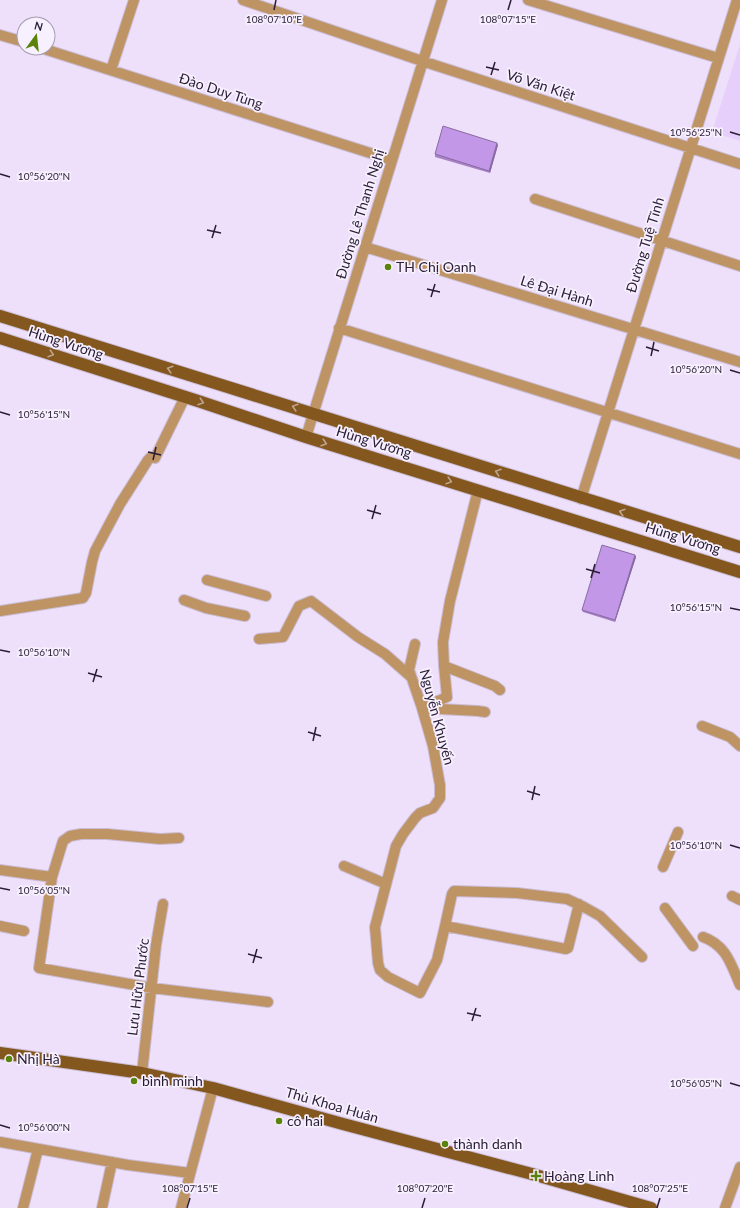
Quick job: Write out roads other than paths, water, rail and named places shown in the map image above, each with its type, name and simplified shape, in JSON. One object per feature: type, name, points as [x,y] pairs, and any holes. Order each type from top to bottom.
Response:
[{"type":"main road","name":"Hùng Vương","points":[[0,316],[740,548]]},
{"type":"main road","points":[[26,346],[34,326]]},
{"type":"main road","name":"Hùng Vương","points":[[0,338],[306,437],[740,572]]},
{"type":"main road","name":"Thủ Khoa Huân","points":[[0,1053],[142,1073],[213,1088],[392,1138],[532,1174],[651,1208]]},
{"type":"street","points":[[111,70],[134,0]]},
{"type":"street","name":"Võ Văn Kiệt","points":[[243,0],[422,62],[740,164]]},
{"type":"street","name":"Đường Lê Thanh Nghị","points":[[306,437],[442,0]]},
{"type":"street","points":[[528,0],[718,58]]},
{"type":"street","name":"Đường Tuệ Tĩnh","points":[[581,499],[737,0]]},
{"type":"street","points":[[0,35],[16,40]]},
{"type":"street","name":"Đào Duy Tùng","points":[[56,53],[392,160]]},
{"type":"street","points":[[535,199],[740,266]]},
{"type":"street","name":"Lê Đại Hành","points":[[365,247],[740,362]]},
{"type":"street","points":[[340,328],[740,454]]},
{"type":"street","points":[[0,611],[83,598],[86,593],[93,558],[99,545],[120,504],[148,460],[151,457],[155,458],[185,397]]},
{"type":"street","points":[[422,708],[447,697],[443,642],[450,601],[478,490]]},
{"type":"street","points":[[207,580],[266,596]]},
{"type":"street","points":[[184,600],[206,608],[245,616]]},
{"type":"street","points":[[258,639],[283,636],[299,606],[311,601],[358,637],[385,654],[410,676]]},
{"type":"street","name":"Nguyễn Khuyến","points":[[415,644],[409,670],[422,708],[432,746],[440,785],[440,798],[433,808],[420,813],[414,818],[396,846],[375,927],[378,963],[382,973],[394,981],[420,993],[437,960],[445,926]]},
{"type":"street","points":[[444,666],[495,686],[500,690]]},
{"type":"street","points":[[422,708],[478,710],[485,712]]},
{"type":"street","points":[[702,726],[730,737],[740,746]]},
{"type":"street","points":[[663,867],[678,832]]},
{"type":"street","points":[[179,838],[160,839],[107,834],[75,834],[66,838],[63,841],[52,877],[39,968],[152,988],[268,1002]]},
{"type":"street","points":[[344,866],[386,884]]},
{"type":"street","points":[[0,870],[52,877]]},
{"type":"street","points":[[579,904],[568,948],[566,949],[445,926],[452,894],[457,890],[543,895],[566,899],[579,904],[600,916],[642,957]]},
{"type":"street","name":"Lưu Hữu Phước","points":[[142,1073],[156,945],[163,904]]},
{"type":"street","points":[[665,908],[693,946]]},
{"type":"street","points":[[0,926],[24,931]]},
{"type":"street","points":[[702,937],[715,942],[727,955],[740,985]]},
{"type":"street","points":[[181,1208],[213,1088]]},
{"type":"street","points":[[0,1142],[112,1162],[190,1173]]},
{"type":"street","points":[[24,1208],[38,1149]]},
{"type":"street","points":[[102,1208],[112,1162]]},
{"type":"street","points":[[725,1208],[740,1167]]},
{"type":"place","name":"TH Chị Oanh","points":[[388,267]]},
{"type":"place","name":"Nhị Hà","points":[[9,1059]]},
{"type":"place","name":"bình minh","points":[[134,1081]]},
{"type":"place","name":"cô hai","points":[[279,1121]]},
{"type":"place","name":"thành danh","points":[[445,1144]]},
{"type":"place","name":"Hoàng Linh","points":[[536,1176]]}]
